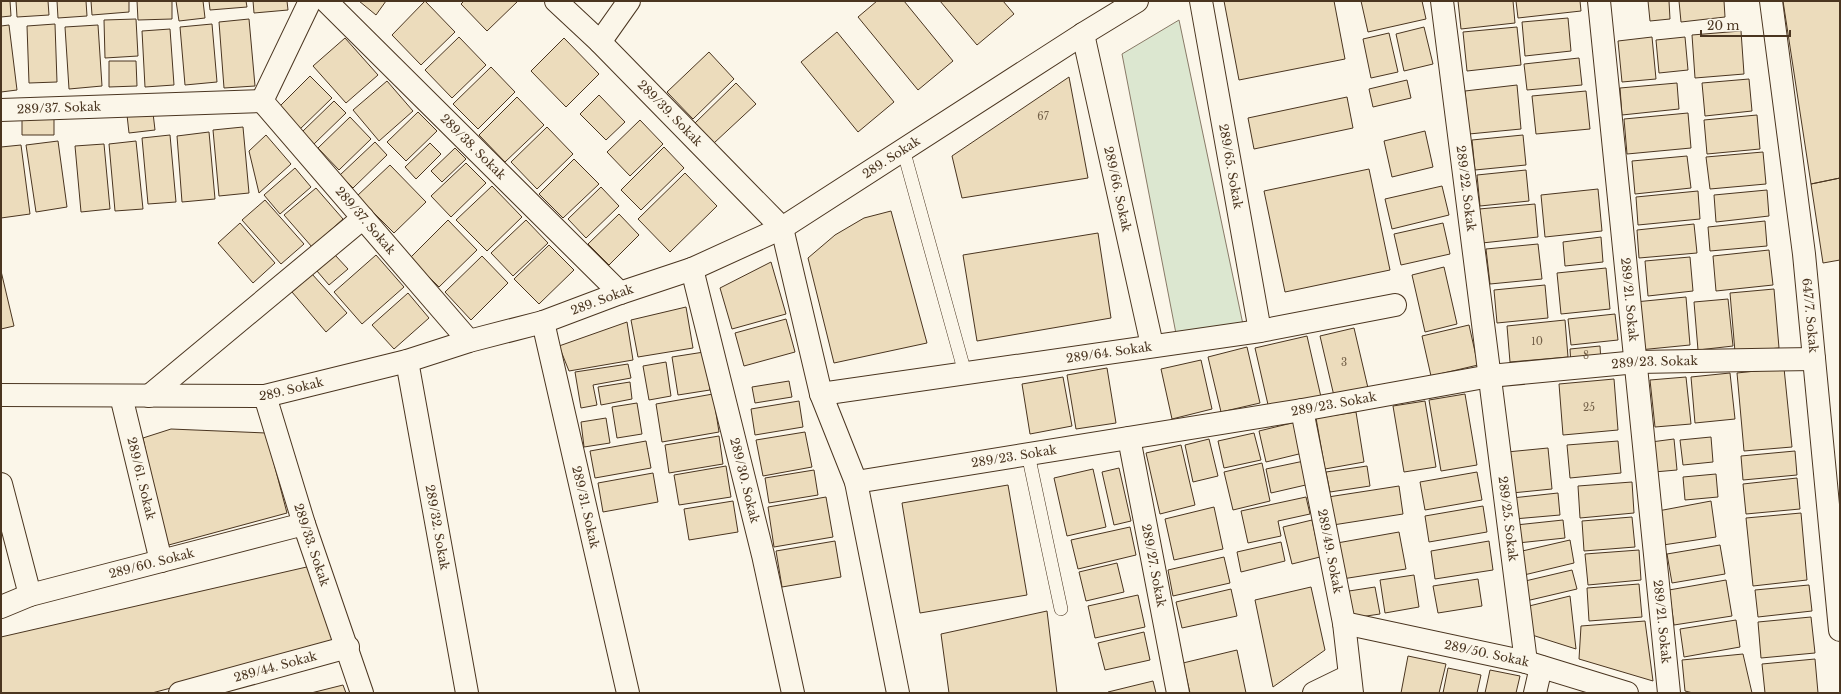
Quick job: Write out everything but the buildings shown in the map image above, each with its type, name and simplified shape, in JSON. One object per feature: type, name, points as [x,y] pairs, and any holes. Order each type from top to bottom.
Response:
[{"type":"street","points":[[262,100],[310,1]]},
{"type":"street","name":"289/38. Sokak","points":[[326,1],[620,293]]},
{"type":"street","name":"289/39. Sokak","points":[[556,1],[600,42],[782,228]]},
{"type":"street","points":[[600,42],[629,1]]},
{"type":"street","name":"289. Sokak","points":[[1,394],[265,396],[407,361],[469,341],[543,322],[620,293],[692,269],[782,228],[1083,34],[1137,1]]},
{"type":"street","name":"289/65. Sokak","points":[[1201,1],[1260,331]]},
{"type":"street","name":"289/22. Sokak","points":[[1442,1],[1490,376]]},
{"type":"street","name":"289/21. Sokak","points":[[1599,1],[1637,362],[1669,693]]},
{"type":"street","name":"647/7. Sokak","points":[[1771,1],[1804,254],[1840,630]]},
{"type":"street","name":"289/66. Sokak","points":[[1083,34],[1152,345]]},
{"type":"street","name":"289/37. Sokak","points":[[1,110],[262,100],[469,341]]},
{"type":"street","points":[[149,396],[363,218]]},
{"type":"street","points":[[782,228],[821,394],[856,482],[898,693]]},
{"type":"street","name":"289/30. Sokak","points":[[692,269],[763,555],[793,693]]},
{"type":"street","name":"289/64. Sokak","points":[[821,394],[1152,345],[1260,331],[1395,305]]},
{"type":"street","name":"289/31. Sokak","points":[[543,322],[628,693]]},
{"type":"street","name":"289/23. Sokak","points":[[856,482],[1302,410],[1490,376],[1637,362],[1814,359]]},
{"type":"street","name":"289/32. Sokak","points":[[407,361],[467,693]]},
{"type":"street","name":"289/25. Sokak","points":[[1490,376],[1533,664],[1535,693]]},
{"type":"street","name":"289/61. Sokak","points":[[121,396],[161,561]]},
{"type":"street","name":"289/33. Sokak","points":[[265,396],[304,524],[348,647],[362,693]]},
{"type":"street","name":"289/49. Sokak","points":[[1302,410],[1344,624],[1350,684]]},
{"type":"street","name":"289/27. Sokak","points":[[1129,438],[1178,693]]},
{"type":"street","points":[[1,484],[30,595]]},
{"type":"street","name":"289/60. Sokak","points":[[1,607],[30,595],[304,524]]},
{"type":"street","name":"289/50. Sokak","points":[[1344,624],[1533,664],[1627,693]]},
{"type":"street","name":"289/44. Sokak","points":[[180,693],[348,647]]},
{"type":"street","points":[[1314,693],[1350,684]]},
{"type":"lane","points":[[903,150],[965,373]]},
{"type":"lane","points":[[1028,454],[1061,609]]},
{"type":"green space","points":[[1179,20],[1245,334],[1178,344],[1122,54]]}]
